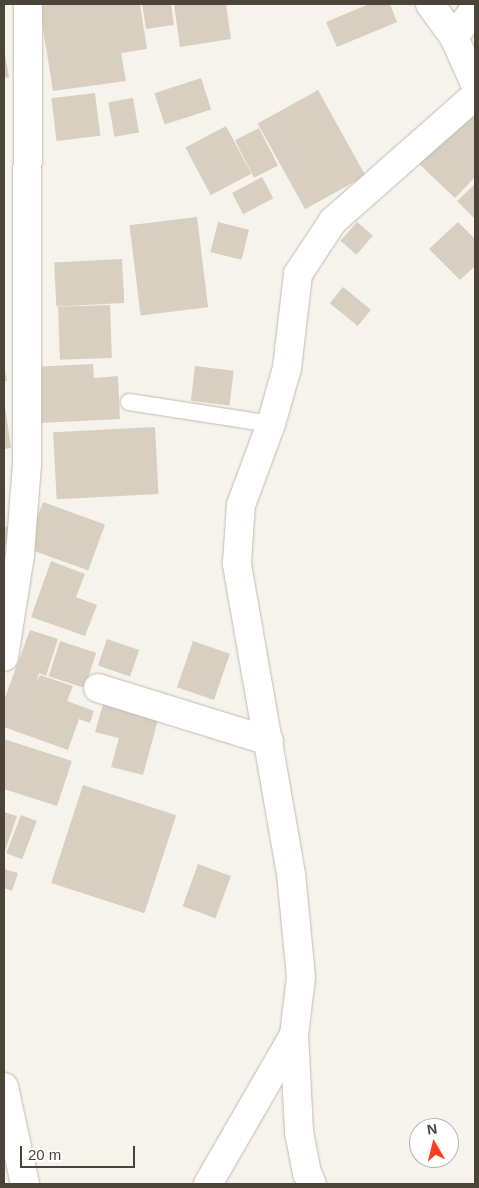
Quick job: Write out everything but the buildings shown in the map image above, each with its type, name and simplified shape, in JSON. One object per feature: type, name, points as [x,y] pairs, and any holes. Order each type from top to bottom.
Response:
[{"type":"street","points":[[4,657],[20,556],[27,465],[28,4]]},
{"type":"street","points":[[430,4],[454,37],[475,84]]},
{"type":"street","points":[[454,37],[475,8]]},
{"type":"street","points":[[312,1184],[299,1132],[294,1036],[301,978],[291,874],[237,563],[240,505],[272,424],[287,368],[298,274],[333,221],[475,96]]},
{"type":"street","points":[[98,688],[269,741]]},
{"type":"street","points":[[208,1184],[294,1036]]},
{"type":"street","points":[[4,1087],[24,1184]]},
{"type":"lane","points":[[129,402],[272,424]]}]
